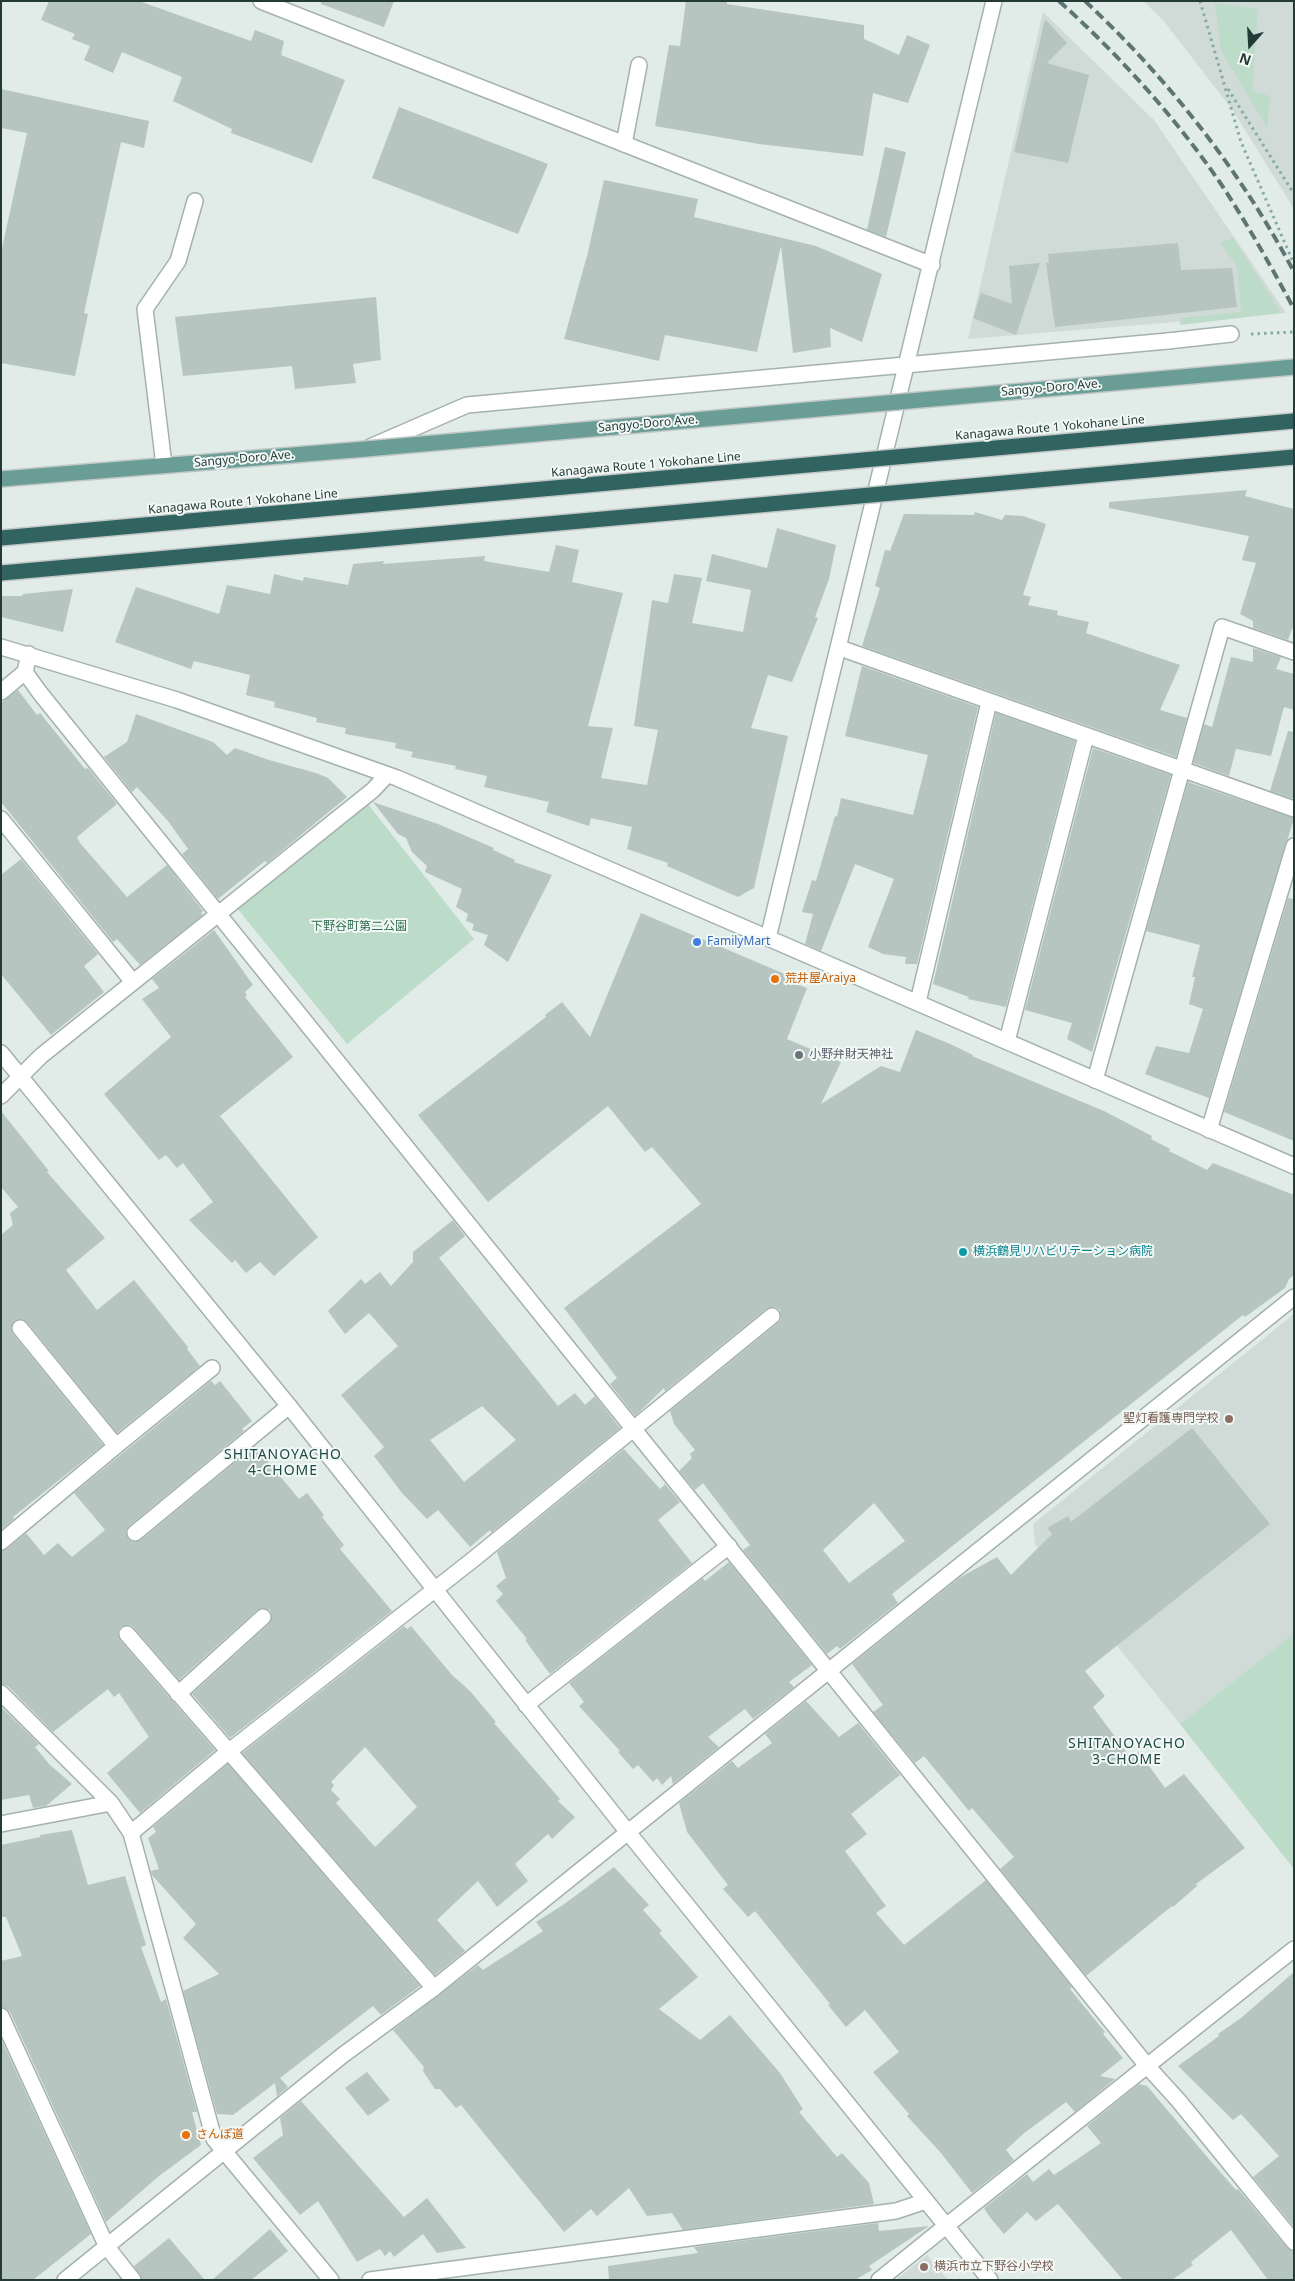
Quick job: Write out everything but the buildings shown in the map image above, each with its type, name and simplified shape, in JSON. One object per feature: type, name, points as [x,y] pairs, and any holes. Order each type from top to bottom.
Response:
[{"type":"highway","name":"Kanagawa Route 1 Yokohane Line","points":[[1,538],[1294,421]]},
{"type":"highway","points":[[1,573],[1294,457]]},
{"type":"main road","name":"Sangyo-Doro Ave.","points":[[1,478],[366,449],[1294,367]]},
{"type":"street","points":[[261,1],[932,265]]},
{"type":"street","points":[[768,938],[840,648],[994,1]]},
{"type":"street","points":[[624,144],[639,65]]},
{"type":"street","points":[[164,465],[145,309],[178,261],[195,201]]},
{"type":"street","points":[[366,449],[467,405],[1231,334]]},
{"type":"street","points":[[1095,1080],[1222,627],[1294,652]]},
{"type":"street","points":[[1,646],[177,700],[387,775],[918,1002],[1294,1166]]},
{"type":"street","points":[[840,648],[1294,809]]},
{"type":"street","points":[[1,692],[25,672],[29,654]]},
{"type":"street","points":[[25,672],[1148,2066],[1294,2242]]},
{"type":"street","points":[[918,1002],[989,702]]},
{"type":"street","points":[[1007,1041],[1086,736]]},
{"type":"street","points":[[1,1096],[41,1056],[373,790],[387,775]]},
{"type":"street","points":[[1,819],[133,982]]},
{"type":"street","points":[[1209,1130],[1294,846]]},
{"type":"street","points":[[1,1053],[288,1406],[627,1831],[990,2280]]},
{"type":"street","points":[[65,2280],[343,2055],[434,1988],[627,1831],[830,1671],[1294,1297]]},
{"type":"street","points":[[131,1833],[228,1752],[635,1429],[772,1316]]},
{"type":"street","points":[[20,1328],[116,1446]]},
{"type":"street","points":[[1,1542],[212,1368]]},
{"type":"street","points":[[135,1533],[288,1406]]},
{"type":"street","points":[[526,1705],[729,1546]]},
{"type":"street","points":[[178,1694],[263,1617]]},
{"type":"street","points":[[127,1634],[434,1988]]},
{"type":"street","points":[[1,1693],[111,1803],[131,1833],[214,2139],[331,2280]]},
{"type":"street","points":[[1,1824],[111,1803]]},
{"type":"street","points":[[879,2280],[1294,1949]]},
{"type":"street","points":[[1,2016],[107,2247],[133,2280]]},
{"type":"street","points":[[370,2280],[896,2210],[926,2201]]},
{"type":"path","points":[[1200,1],[1241,142],[1294,264]]},
{"type":"path","points":[[1226,86],[1294,194]]},
{"type":"path","points":[[1272,333],[1294,332]]},
{"type":"shaded area","points":[[1143,1],[1294,1],[1294,209],[1234,112],[1163,20]]},
{"type":"shaded area","points":[[1043,12],[1154,120],[1286,313],[968,339]]},
{"type":"shaded area","name":"聖灯看護専門学校","points":[[1294,1314],[1294,1633],[1180,1724],[1035,1544],[1033,1524]]},
{"type":"shaded area","name":"横浜市立下野谷小学校","points":[[927,2255],[948,2280],[896,2280]]},
{"type":"green space","points":[[1215,3],[1258,9],[1252,91],[1270,96],[1267,127],[1221,50]]},
{"type":"green space","points":[[1233,238],[1281,313],[1180,325],[1181,318],[1241,312],[1237,266],[1220,243]]},
{"type":"green space","name":"下野谷町第二公園","points":[[367,803],[474,939],[347,1044],[237,908]]},
{"type":"green space","points":[[1294,1633],[1294,1869],[1180,1724]]},
{"type":"railway","points":[[1059,1],[1126,66],[1187,137],[1233,202],[1294,309]]},
{"type":"railway","points":[[1085,1],[1146,62],[1201,128],[1250,198],[1294,272]]},
{"type":"place","name":"FamilyMart","points":[[697,942]]},
{"type":"place","name":"荒井屋Araiya","points":[[775,979]]},
{"type":"place","name":"小野弁財天神社","points":[[799,1055]]},
{"type":"place","name":"横浜鶴見リハビリテーション病院","points":[[963,1252]]},
{"type":"place","name":"聖灯看護専門学校","points":[[1229,1419]]},
{"type":"place","name":"さんぽ道","points":[[186,2135]]},
{"type":"place","name":"横浜市立下野谷小学校","points":[[924,2267]]},
{"type":"district","name":"SHITANOYACHO 4-CHOME","points":[[283,1464]]},
{"type":"district","name":"SHITANOYACHO 3-CHOME","points":[[1127,1752]]}]
